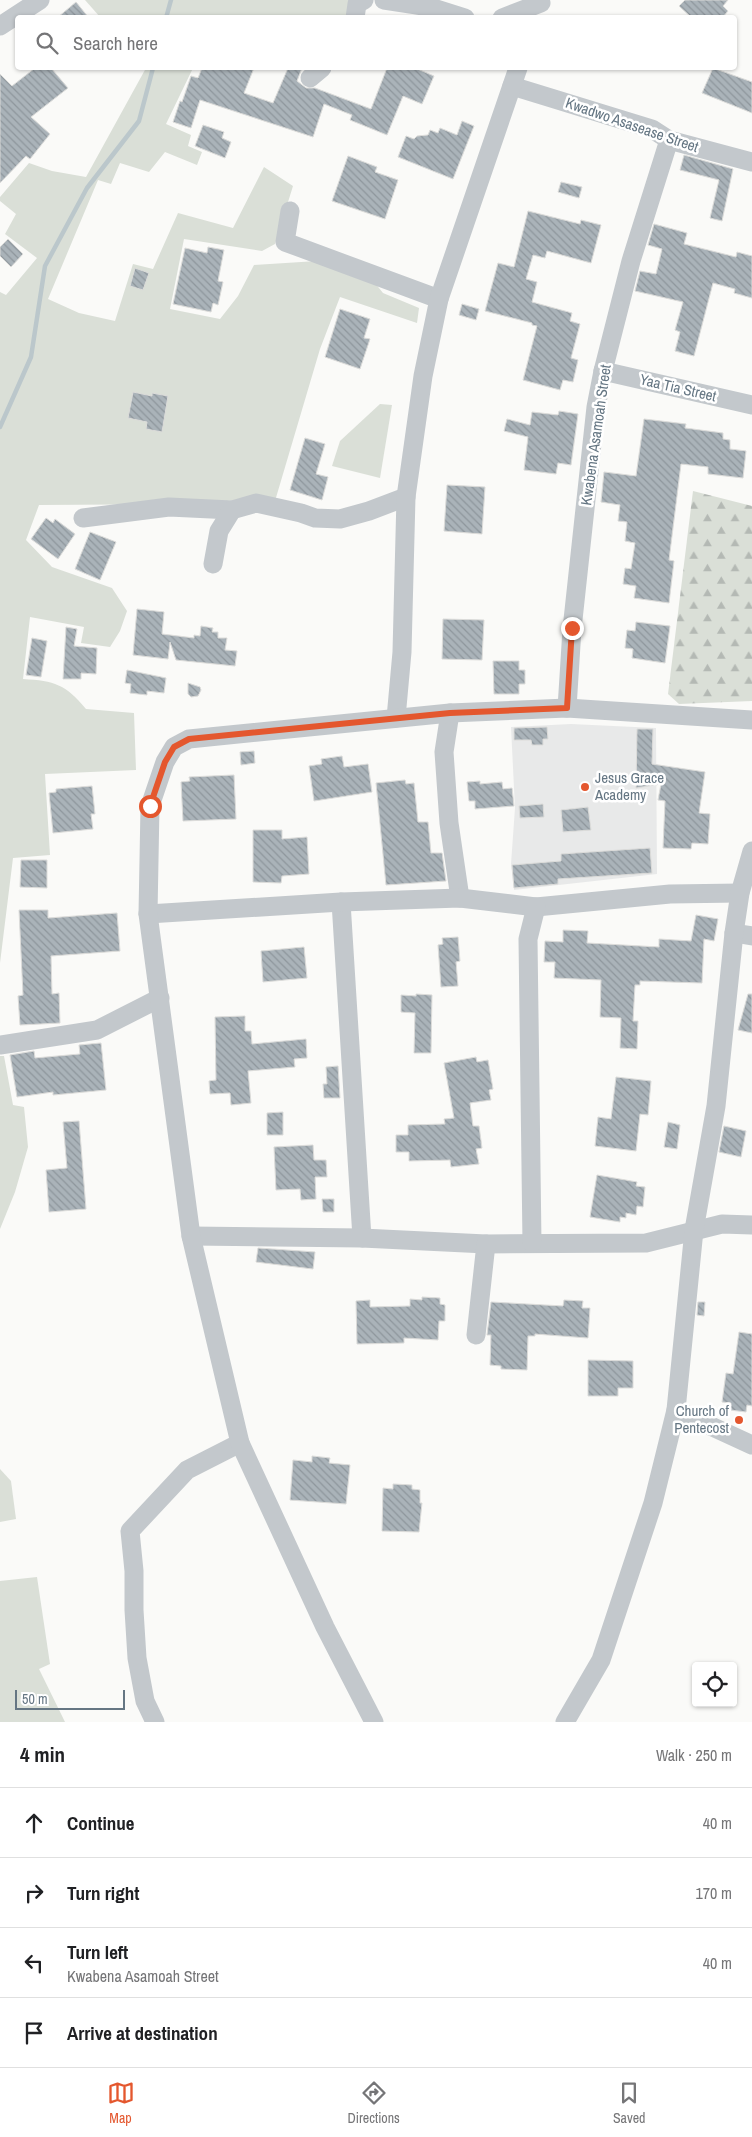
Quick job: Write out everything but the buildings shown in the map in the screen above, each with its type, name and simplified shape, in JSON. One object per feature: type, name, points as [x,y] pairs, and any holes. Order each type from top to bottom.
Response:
[{"type":"street","points":[[17,15],[40,0]]},
{"type":"street","points":[[355,15],[357,4],[364,0]]},
{"type":"street","points":[[384,0],[430,7],[455,15]]},
{"type":"street","points":[[512,15],[539,7]]},
{"type":"street","points":[[0,26],[15,16]]},
{"type":"street","points":[[396,718],[402,652],[406,497],[417,408],[439,299],[517,70]]},
{"type":"street","name":"Kwadwo Asasease Street","points":[[512,86],[652,128],[669,140],[752,162]]},
{"type":"street","name":"Kwabena Asamoah Street","points":[[567,708],[572,628],[596,408],[603,371],[631,261],[669,140]]},
{"type":"street","points":[[290,211],[285,242],[439,299]]},
{"type":"street","name":"Yaa Tia Street","points":[[603,371],[752,405]]},
{"type":"street","points":[[83,518],[169,507],[232,510],[256,503],[315,518],[340,519],[369,511],[406,497]]},
{"type":"street","points":[[213,564],[219,531],[232,510]]},
{"type":"street","points":[[374,1722],[324,1627],[240,1443],[191,1236],[148,914],[150,806],[165,762],[174,747],[189,739],[450,713],[567,708],[752,720]]},
{"type":"street","points":[[450,713],[444,752],[449,823],[460,898]]},
{"type":"street","points":[[565,1722],[601,1660],[653,1503],[676,1410],[694,1230],[743,935],[740,893],[752,851]]},
{"type":"street","points":[[148,914],[341,902],[460,898],[536,907],[670,894],[740,893]]},
{"type":"street","points":[[341,902],[362,1238]]},
{"type":"street","points":[[532,1243],[528,939],[536,907]]},
{"type":"street","points":[[0,1045],[97,1030],[160,998]]},
{"type":"street","points":[[191,1236],[362,1238],[486,1244],[646,1244],[722,1224],[752,1225]]},
{"type":"street","points":[[476,1335],[486,1244]]},
{"type":"street","points":[[676,1410],[752,1445]]},
{"type":"street","points":[[155,1722],[145,1702],[137,1658],[134,1571],[130,1531],[187,1470],[240,1443]]},
{"type":"shaded area","name":"Jesus Grace Academy","points":[[571,724],[656,728],[657,874],[514,890],[511,864],[515,808],[511,727]]},
{"type":"green space","points":[[85,0],[352,0],[349,15],[98,15]]},
{"type":"green space","points":[[145,70],[192,70],[166,124],[191,135],[188,146],[202,152],[197,165],[165,152],[149,172],[120,163],[111,184],[98,180],[48,299],[79,313],[115,321],[133,264],[153,269],[178,213],[233,228],[264,167],[293,186],[275,244],[262,251],[184,239],[170,309],[220,319],[238,296],[254,265],[317,261],[371,278],[383,293],[419,308],[417,323],[340,297],[320,349],[275,501],[252,498],[202,504],[39,505],[26,540],[52,567],[112,588],[127,611],[120,631],[110,647],[81,643],[84,627],[30,617],[23,679],[59,685],[72,694],[86,709],[134,713],[136,770],[45,774],[50,855],[13,858],[0,963],[0,292],[6,295],[37,258],[5,234],[16,214],[0,201],[0,197],[29,163],[52,171],[86,177]]},
{"type":"green space","points":[[380,404],[392,405],[380,478],[332,466],[340,441]]},
{"type":"green space","points":[[693,491],[752,506],[752,701],[679,704],[668,694]]},
{"type":"green space","points":[[0,1056],[4,1056],[13,1105],[24,1107],[28,1147],[15,1192],[0,1229]]},
{"type":"green space","points":[[0,1469],[11,1481],[16,1519],[0,1522]]},
{"type":"green space","points":[[37,1577],[50,1664],[39,1669],[65,1722],[0,1722],[0,1581]]},
{"type":"waterway","points":[[167,15],[171,0]]},
{"type":"waterway","points":[[0,427],[31,357],[45,266],[87,188],[139,121],[152,70]]},
{"type":"place","name":"Jesus Grace Academy","points":[[585,787]]},
{"type":"place","name":"Church of Pentecost","points":[[739,1420]]},
{"type":"route","points":[[150,806],[165,762],[174,747],[189,739],[450,713],[567,708],[572,628]]}]
